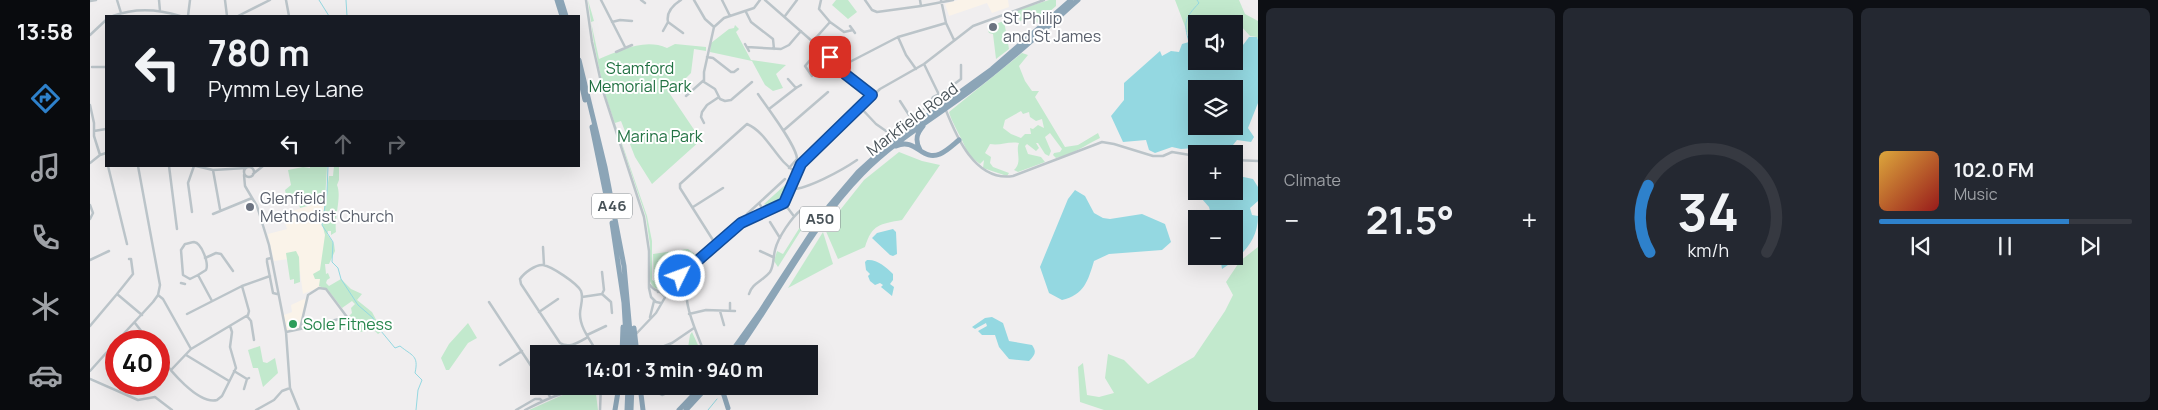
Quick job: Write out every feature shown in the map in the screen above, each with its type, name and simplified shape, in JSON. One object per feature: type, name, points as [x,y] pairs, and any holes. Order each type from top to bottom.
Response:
[{"type":"highway","points":[[557,0],[562,15]]},
{"type":"highway","points":[[562,0],[566,15]]},
{"type":"highway","name":"Markfield Road","points":[[951,102],[1071,0]]},
{"type":"highway","name":"Markfield Road","points":[[736,345],[760,312],[812,229],[844,187],[878,153],[988,78],[1078,0]]},
{"type":"highway","name":"A46","points":[[580,64],[605,167],[624,266],[631,345]]},
{"type":"highway","name":"A46","points":[[580,78],[612,219],[622,288],[626,345]]},
{"type":"highway","name":"Markfield Road","points":[[741,345],[833,208],[862,174],[886,152],[938,111]]},
{"type":"highway","points":[[920,150],[916,142],[917,135],[926,122]]},
{"type":"highway","points":[[886,152],[904,144],[912,145],[928,156],[938,155],[959,140]]},
{"type":"highway","points":[[624,266],[629,290],[635,345]]},
{"type":"highway","points":[[622,288],[622,345]]},
{"type":"highway","points":[[614,410],[617,395]]},
{"type":"highway","points":[[627,410],[628,395]]},
{"type":"highway","points":[[631,410],[632,395]]},
{"type":"highway","points":[[642,395],[644,410]]},
{"type":"highway","points":[[678,410],[693,395]]},
{"type":"highway","points":[[687,410],[703,395]]},
{"type":"highway","points":[[723,395],[729,409]]},
{"type":"street","points":[[90,1],[96,0]]},
{"type":"street","points":[[117,0],[121,13]]},
{"type":"street","points":[[159,0],[160,11]]},
{"type":"street","points":[[188,15],[190,0]]},
{"type":"street","points":[[225,0],[228,15]]},
{"type":"street","points":[[258,0],[259,4]]},
{"type":"street","points":[[240,15],[270,0]]},
{"type":"street","points":[[286,0],[289,15]]},
{"type":"street","points":[[586,0],[593,48],[603,91],[646,224],[650,292],[654,300],[658,303],[662,302]]},
{"type":"street","points":[[601,0],[625,47]]},
{"type":"street","points":[[663,28],[668,22],[669,12],[681,0]]},
{"type":"street","points":[[694,0],[705,19],[714,27]]},
{"type":"street","points":[[686,96],[704,80],[714,27],[720,20],[746,12],[757,6],[760,0]]},
{"type":"street","points":[[765,0],[813,41],[845,74],[872,95]]},
{"type":"street","points":[[785,16],[797,0]]},
{"type":"street","points":[[821,0],[819,9],[830,22],[844,32],[854,31],[850,26]]},
{"type":"street","points":[[865,0],[872,10],[877,12],[954,0]]},
{"type":"street","points":[[920,0],[921,6]]},
{"type":"street","points":[[649,318],[654,295],[680,276],[741,223],[784,203],[801,164],[872,95],[924,64],[982,21],[1044,0]]},
{"type":"street","points":[[721,1],[730,16]]},
{"type":"street","points":[[941,2],[946,23],[954,40]]},
{"type":"street","points":[[141,10],[141,15]]},
{"type":"street","points":[[116,15],[141,10],[160,11],[173,15]]},
{"type":"street","points":[[746,12],[752,22],[773,39],[774,49]]},
{"type":"street","points":[[612,22],[629,20]]},
{"type":"street","points":[[90,35],[105,21]]},
{"type":"street","points":[[668,22],[683,33]]},
{"type":"street","points":[[813,41],[830,22]]},
{"type":"street","points":[[840,67],[898,36],[946,23]]},
{"type":"street","points":[[747,47],[781,49],[789,45],[801,31]]},
{"type":"street","points":[[898,36],[906,55],[916,69]]},
{"type":"street","points":[[616,52],[632,45]]},
{"type":"street","points":[[707,57],[713,58],[734,74],[738,69]]},
{"type":"street","points":[[811,59],[805,66],[812,76],[830,57]]},
{"type":"street","points":[[924,64],[940,94],[959,140],[979,166],[992,173],[1006,176],[1020,173],[1102,142],[1153,156],[1163,156],[1172,152],[1188,155]]},
{"type":"street","points":[[92,67],[105,68]]},
{"type":"street","points":[[900,101],[910,115],[915,116],[928,106],[933,97],[961,79],[962,67]]},
{"type":"street","points":[[788,79],[796,88]]},
{"type":"street","points":[[704,80],[725,101],[731,100],[752,82]]},
{"type":"street","points":[[769,109],[801,84]]},
{"type":"street","points":[[784,130],[828,92]]},
{"type":"street","points":[[758,94],[784,130],[799,156],[789,168]]},
{"type":"street","points":[[705,123],[701,117],[702,112],[719,97]]},
{"type":"street","points":[[90,105],[94,123],[92,136],[100,155]]},
{"type":"street","points":[[860,108],[882,130]]},
{"type":"street","points":[[860,108],[886,131]]},
{"type":"street","points":[[718,248],[680,188],[679,183],[747,124],[762,136],[789,168],[796,172]]},
{"type":"street","points":[[94,131],[105,129]]},
{"type":"street","points":[[90,163],[105,153]]},
{"type":"street","points":[[790,189],[799,189],[857,160]]},
{"type":"street","points":[[1243,160],[1258,161]]},
{"type":"street","points":[[108,167],[127,244]]},
{"type":"street","points":[[128,330],[158,295],[159,275],[138,167]]},
{"type":"street","points":[[169,167],[177,229]]},
{"type":"street","points":[[192,212],[188,183],[195,167]]},
{"type":"street","points":[[200,167],[213,170],[246,168],[244,182],[257,206],[271,258],[286,332],[290,388],[299,410]]},
{"type":"street","points":[[252,167],[253,174]]},
{"type":"street","points":[[238,169],[245,175],[253,174],[262,167]]},
{"type":"street","points":[[213,170],[220,209]]},
{"type":"street","points":[[747,214],[785,179]]},
{"type":"street","points":[[692,207],[723,188]]},
{"type":"street","points":[[213,214],[252,198]]},
{"type":"street","points":[[759,203],[764,211]]},
{"type":"street","points":[[784,203],[793,216]]},
{"type":"street","points":[[90,205],[93,213],[90,219]]},
{"type":"street","points":[[745,290],[749,293],[769,273],[773,267],[773,257],[780,238],[793,216],[803,208]]},
{"type":"street","points":[[261,222],[282,215]]},
{"type":"street","points":[[626,345],[662,302],[667,291],[743,227],[746,222]]},
{"type":"street","points":[[741,223],[743,227]]},
{"type":"street","points":[[771,225],[780,238]]},
{"type":"street","points":[[196,243],[205,258],[207,268],[190,279],[186,278],[183,274],[182,246],[196,243]]},
{"type":"street","points":[[543,247],[544,265]]},
{"type":"street","points":[[90,260],[110,251]]},
{"type":"street","points":[[760,251],[773,257]]},
{"type":"street","points":[[205,258],[216,253],[221,254],[233,271]]},
{"type":"street","points":[[90,326],[133,274],[131,259],[129,258]]},
{"type":"street","points":[[271,258],[267,260],[273,293],[277,294]]},
{"type":"street","points":[[593,345],[588,336],[580,314],[582,297],[578,285],[571,279],[544,265],[537,266],[523,274],[520,279],[521,284],[560,343],[565,346],[588,336],[606,326]]},
{"type":"street","points":[[602,272],[604,290],[602,294]]},
{"type":"street","points":[[686,274],[685,287],[689,314],[702,345]]},
{"type":"street","points":[[198,275],[212,301]]},
{"type":"street","points":[[187,314],[242,286],[270,276]]},
{"type":"street","points":[[183,283],[186,278]]},
{"type":"street","points":[[677,282],[685,287]]},
{"type":"street","points":[[649,284],[664,296]]},
{"type":"street","points":[[230,326],[232,332],[230,347],[235,363],[234,371],[220,398],[210,401],[191,390],[170,371],[191,349],[230,326],[247,316],[249,311],[242,286]]},
{"type":"street","points":[[300,328],[308,296],[318,288],[326,289],[352,324]]},
{"type":"street","points":[[117,294],[142,315]]},
{"type":"street","points":[[582,297],[602,294]]},
{"type":"street","points":[[602,294],[611,302],[612,313]]},
{"type":"street","points":[[158,295],[163,299],[191,349]]},
{"type":"street","points":[[539,312],[558,299]]},
{"type":"street","points":[[489,302],[530,364]]},
{"type":"street","points":[[730,303],[730,309]]},
{"type":"street","points":[[689,314],[706,310],[720,311],[730,309],[735,311]]},
{"type":"street","points":[[720,311],[725,323]]},
{"type":"street","points":[[247,316],[251,321],[254,340]]},
{"type":"street","points":[[324,323],[347,318]]},
{"type":"street","points":[[135,323],[140,330]]},
{"type":"street","points":[[286,332],[311,326]]},
{"type":"street","points":[[667,345],[694,328]]},
{"type":"street","points":[[500,365],[522,351]]},
{"type":"street","points":[[90,371],[105,354]]},
{"type":"street","points":[[186,355],[229,381]]},
{"type":"street","points":[[234,371],[248,378],[244,389]]},
{"type":"street","points":[[90,379],[138,400],[155,398],[172,410]]},
{"type":"street","points":[[256,410],[274,400],[282,391],[290,388]]},
{"type":"street","points":[[525,410],[556,395]]},
{"type":"street","points":[[601,395],[601,409]]},
{"type":"street","points":[[516,410],[535,399],[542,401]]},
{"type":"shaded area","points":[[958,0],[1008,0],[1009,7],[992,13],[987,3],[949,16],[945,4]]},
{"type":"shaded area","points":[[325,201],[322,225],[327,240],[320,287],[303,294],[300,272],[286,253],[288,259],[274,261],[268,234],[287,229],[282,214]]},
{"type":"shaded area","points":[[304,299],[306,300],[300,328],[286,331],[284,315],[292,312],[291,305]]},
{"type":"green space","points":[[588,0],[594,21],[591,22]]},
{"type":"green space","points":[[836,0],[848,0],[857,12],[848,19],[832,5]]},
{"type":"green space","points":[[1049,0],[1056,0],[1056,6],[1037,23],[1033,17],[1020,21],[1017,10]]},
{"type":"green space","points":[[1175,0],[1239,0],[1245,14],[1258,21],[1258,40],[1257,37],[1250,36],[1243,28],[1243,15],[1188,15],[1188,34]]},
{"type":"green space","points":[[1004,21],[1009,49],[996,59],[993,34],[989,33],[987,27]]},
{"type":"green space","points":[[591,22],[599,59],[624,49],[641,45],[650,44],[667,48],[675,44],[706,47],[706,51],[694,49],[691,73],[670,94],[701,140],[652,184],[635,157],[621,121],[615,123],[647,216],[652,241],[652,280],[654,281],[653,254],[688,249],[697,256],[696,261],[657,289],[653,287],[650,281],[650,245],[646,217],[604,91]]},
{"type":"green space","points":[[735,25],[739,29],[736,32],[751,60],[786,65],[776,74],[783,88],[773,91],[765,85],[752,61],[710,52],[711,43],[729,29],[734,28]]},
{"type":"green space","points":[[1022,53],[1028,55],[1019,66],[1025,81],[1032,91],[1039,91],[1035,97],[1065,147],[1078,145],[1098,133],[1100,138],[1074,152],[1056,158],[1053,155],[1054,153],[1060,152],[1062,149],[1050,133],[1045,137],[1051,151],[1049,156],[1045,154],[1038,143],[1036,143],[1039,148],[1036,151],[1027,144],[1025,146],[1028,154],[1041,157],[1045,162],[1018,172],[1014,170],[1018,164],[1019,143],[990,144],[985,153],[991,157],[990,163],[993,167],[1009,173],[1007,176],[983,168],[984,160],[980,164],[967,154],[949,112]],"holes":[[[1021,111],[1023,114],[1029,112],[1030,117],[1036,121],[1042,119],[1044,128],[1038,125],[1033,129],[1030,128],[1031,134],[1025,134],[1021,138],[1003,128],[1005,120]]]},
{"type":"green space","points":[[899,152],[922,161],[940,165],[902,220],[878,226],[874,229],[865,247],[838,259],[825,229],[864,180]]},
{"type":"green space","points":[[303,167],[327,167],[325,201],[300,208],[297,197],[287,199],[285,190],[291,185],[288,170]]},
{"type":"green space","points":[[334,167],[339,167],[336,232],[331,235],[331,231],[328,231],[327,234],[334,244],[335,251],[329,264],[325,264],[326,274],[328,273],[330,278],[326,283],[329,286],[341,279],[351,289],[362,294],[357,300],[372,312],[382,331],[378,334],[373,329],[361,332],[355,329],[348,317],[352,313],[351,308],[355,304],[352,301],[342,308],[328,290],[319,286],[320,279],[315,279],[313,274],[320,270],[325,235],[322,223],[329,176],[333,176]]},
{"type":"green space","points":[[789,184],[777,202],[768,206],[764,204],[785,185]]},
{"type":"green space","points":[[815,208],[778,267],[774,261],[777,251],[783,254],[807,216],[804,211]]},
{"type":"green space","points":[[823,232],[833,264],[788,288]]},
{"type":"green space","points":[[1258,247],[1258,410],[1104,410],[1080,402],[1078,367],[1083,363],[1087,395],[1099,397],[1114,393],[1105,378],[1108,354],[1124,360],[1148,384],[1194,357],[1225,311],[1233,295],[1226,282],[1237,265],[1243,265],[1243,259]]},
{"type":"green space","points":[[296,251],[299,257],[300,282],[294,284],[294,279],[290,280],[286,253]]},
{"type":"green space","points":[[468,323],[477,338],[468,343],[449,370],[446,370],[441,358],[449,344]]},
{"type":"green space","points":[[692,332],[698,345],[688,345]]},
{"type":"green space","points":[[260,346],[263,362],[267,363],[275,358],[278,373],[263,387],[258,368],[253,368],[248,350]]},
{"type":"green space","points":[[563,395],[596,395],[598,410],[529,410]]},
{"type":"water","points":[[1249,37],[1257,37],[1258,103],[1248,128],[1254,137],[1251,142],[1237,140],[1233,145],[1188,145],[1188,148],[1172,147],[1155,153],[1149,150],[1146,140],[1123,142],[1111,116],[1124,100],[1124,83],[1160,51],[1162,56],[1171,51],[1179,52],[1182,44],[1188,42],[1188,70],[1243,70],[1243,45]]},
{"type":"water","points":[[1243,177],[1253,179],[1258,187],[1258,201],[1250,208],[1252,215],[1258,216],[1257,225],[1252,240],[1243,252],[1243,210],[1210,210],[1203,200],[1243,200]]},
{"type":"water","points":[[1075,190],[1085,196],[1094,213],[1103,218],[1110,219],[1142,214],[1165,224],[1171,242],[1162,250],[1109,254],[1094,261],[1090,275],[1080,291],[1062,300],[1049,293],[1040,267],[1068,199]]},
{"type":"water","points":[[893,229],[896,232],[897,254],[893,256],[872,238],[877,233]]},
{"type":"water","points":[[867,260],[878,262],[893,274],[893,280],[890,284],[894,287],[892,296],[881,287],[883,285],[880,283],[875,285],[870,281],[868,276],[870,274],[866,270],[865,262]]},
{"type":"water","points":[[992,317],[1003,323],[1009,341],[1032,345],[1035,353],[1029,361],[1009,359],[999,347],[995,335],[982,335],[978,331],[987,326],[986,323],[975,329],[972,327],[985,318]]},
{"type":"waterway","points":[[319,0],[328,15]]},
{"type":"waterway","points":[[346,0],[347,15]]},
{"type":"waterway","points":[[1190,15],[1199,3],[1197,0]]},
{"type":"waterway","points":[[1188,17],[1186,30],[1188,38]]},
{"type":"waterway","points":[[328,167],[327,193],[322,225],[333,242],[332,262],[338,268],[341,279],[358,305],[373,318],[376,325],[395,348],[400,346],[414,356],[416,363],[415,373],[422,380],[418,390],[416,410]]},
{"type":"waterway","points":[[708,410],[717,399]]},
{"type":"place","name":"St Philip and St James","points":[[993,27]]},
{"type":"place","name":"Glenfield Methodist Church","points":[[250,207]]},
{"type":"place","name":"Sole Fitness","points":[[293,324]]},
{"type":"route","points":[[680,276],[733,228],[776,205],[784,203],[801,164],[872,95],[845,74],[830,57]]},
{"type":"park label","name":"Stamford Memorial Park","points":[[640,77]]},
{"type":"park label","name":"Marina Park","points":[[660,136]]}]
